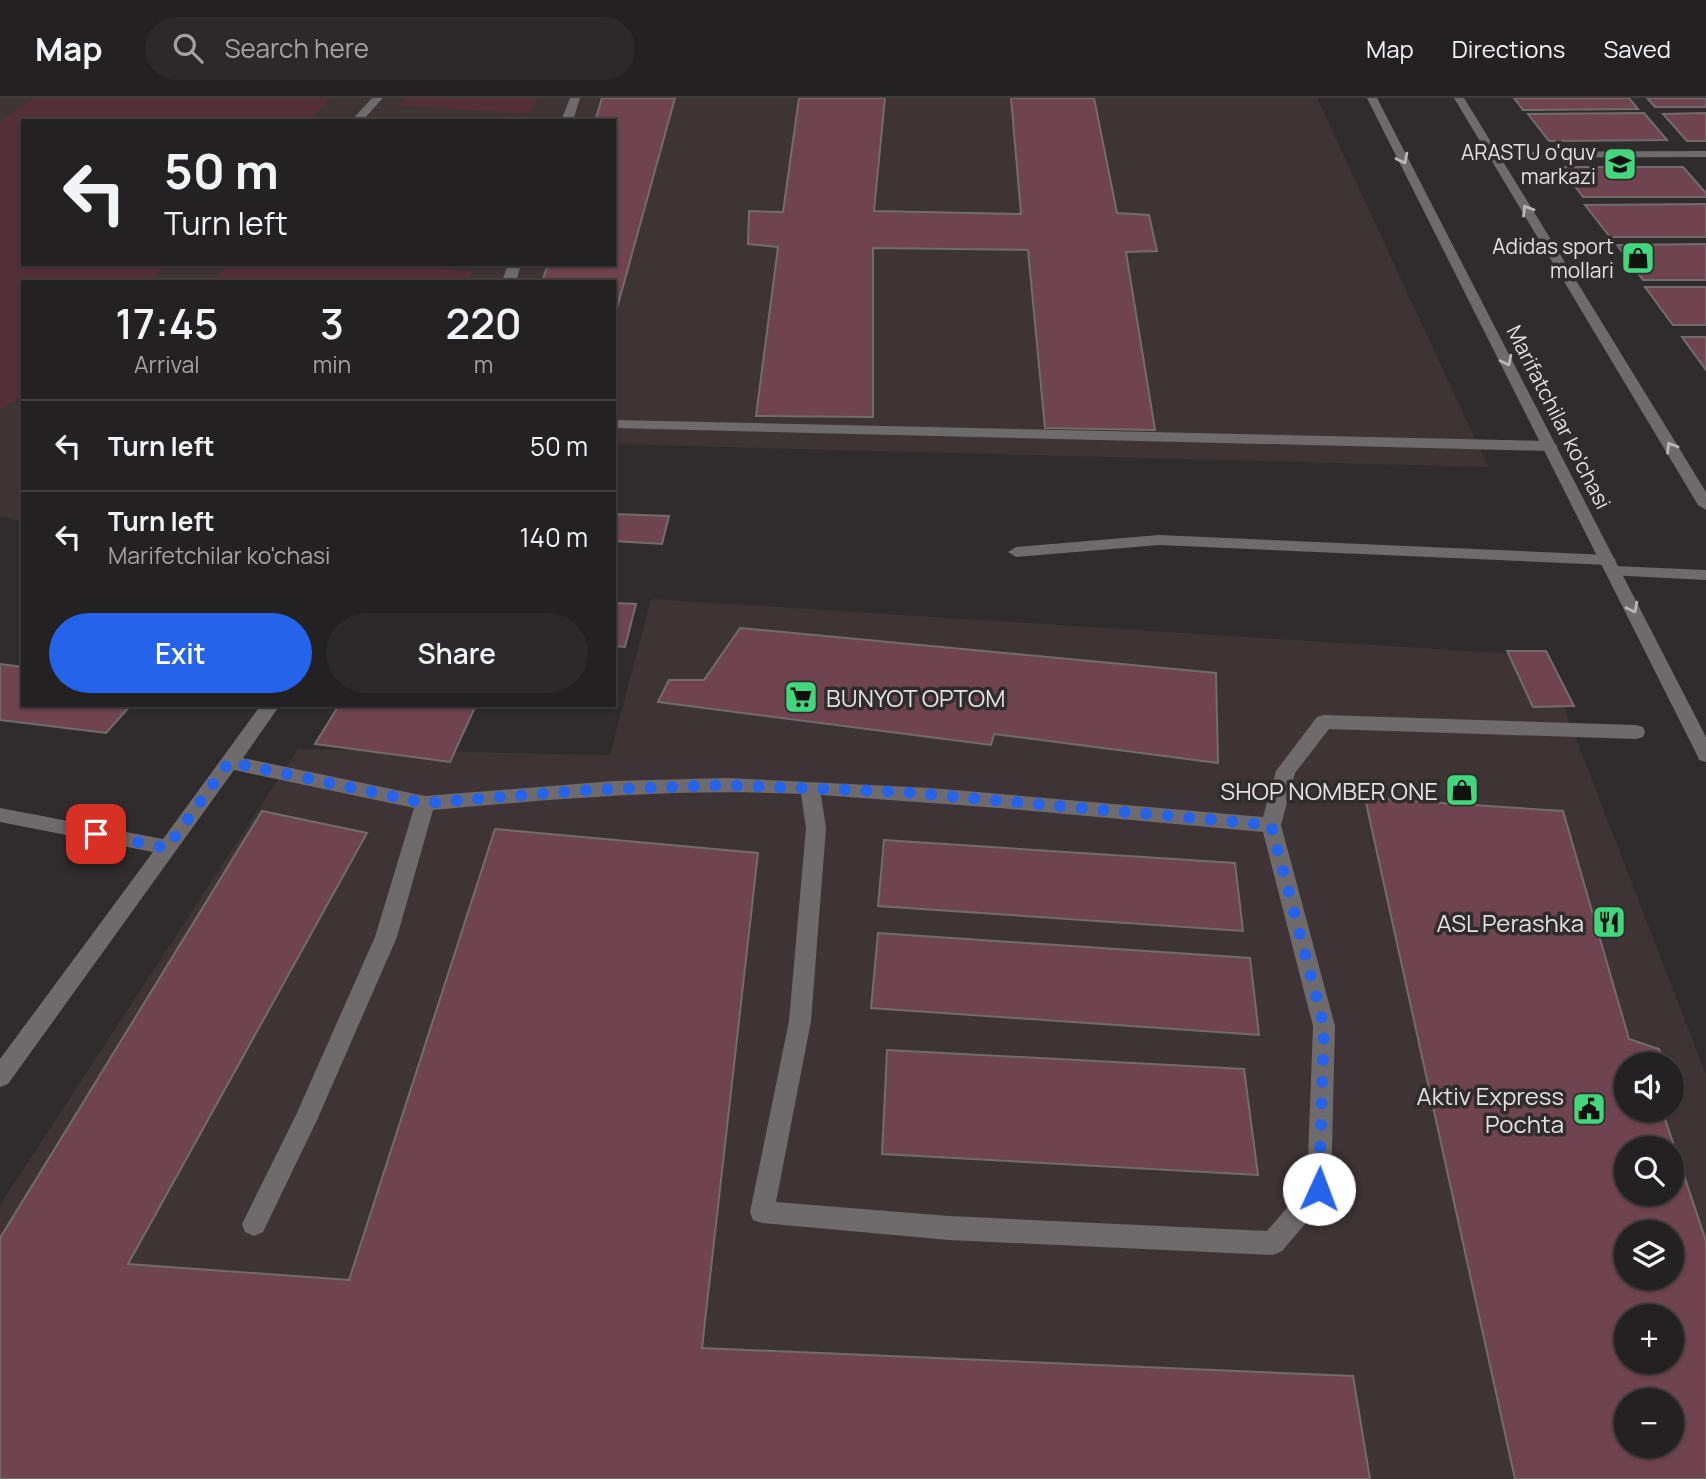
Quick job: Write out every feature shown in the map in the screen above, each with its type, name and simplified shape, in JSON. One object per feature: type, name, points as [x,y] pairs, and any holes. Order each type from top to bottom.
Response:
[{"type":"street","points":[[358,119],[378,98]]},
{"type":"street","points":[[568,119],[575,98]]},
{"type":"street","name":"Marifatchilar ko'chasi","points":[[1372,98],[1706,755]]},
{"type":"street","points":[[1459,98],[1706,505]]},
{"type":"street","points":[[1493,155],[1706,153]]},
{"type":"street","points":[[616,424],[1550,446]]},
{"type":"street","points":[[1016,552],[1159,540],[1611,565],[1706,575]]},
{"type":"street","points":[[0,1077],[270,707]]},
{"type":"street","points":[[810,788],[816,828],[800,1021],[762,1212],[949,1228],[1273,1243],[1319,1189],[1324,1026],[1271,825],[1286,771],[1324,722],[1636,732]]},
{"type":"street","points":[[229,762],[425,803],[588,790],[724,785],[902,792],[1271,825]]},
{"type":"street","points":[[254,1224],[305,1120],[386,937],[425,803]]},
{"type":"street","points":[[0,815],[167,848]]},
{"type":"shaded area","points":[[0,98],[1317,98],[1488,467],[616,444],[616,280],[21,280],[21,521],[0,517]]},
{"type":"shaded area","points":[[32,98],[330,98],[312,119],[21,119],[21,266],[165,266],[151,280],[21,280],[21,398],[0,409],[0,122]]},
{"type":"shaded area","points":[[405,98],[539,98],[527,114],[399,105]]},
{"type":"shaded area","points":[[227,266],[421,266],[473,271],[466,280],[214,280]]},
{"type":"shaded area","points":[[651,599],[1544,656],[1706,1075],[1706,1479],[0,1479],[0,1205],[298,749],[610,755]]},
{"type":"building","points":[[602,98],[675,98],[616,312],[616,280],[543,280],[547,266],[616,266],[616,119],[596,119]]},
{"type":"building","points":[[799,98],[885,98],[874,211],[1021,214],[1011,98],[1094,98],[1117,213],[1149,215],[1157,251],[1126,252],[1155,430],[1045,428],[1028,250],[873,248],[873,417],[756,416],[778,247],[748,244],[749,211],[783,212]]},
{"type":"building","points":[[1514,98],[1629,98],[1638,109],[1523,110]]},
{"type":"building","points":[[1647,98],[1706,98],[1706,107],[1655,107]]},
{"type":"building","points":[[1644,113],[1667,140],[1549,141],[1528,114]]},
{"type":"building","points":[[1706,113],[1706,141],[1687,141],[1663,114]]},
{"type":"building","points":[[1561,167],[1683,167],[1706,193],[1706,197],[1583,197]]},
{"type":"building","points":[[1706,204],[1706,237],[1610,237],[1585,205]]},
{"type":"building","points":[[1706,244],[1706,280],[1643,280],[1617,245]]},
{"type":"building","points":[[1645,287],[1706,287],[1706,325],[1673,325]]},
{"type":"building","points":[[1682,337],[1706,337],[1706,370]]},
{"type":"building","points":[[616,514],[669,516],[662,544],[616,541]]},
{"type":"building","points":[[616,603],[636,604],[625,647],[616,646]]},
{"type":"building","points":[[740,628],[1216,673],[1218,763],[994,734],[991,745],[658,702],[669,680],[704,680]]},
{"type":"building","points":[[1507,651],[1546,651],[1574,706],[1533,707]]},
{"type":"building","points":[[0,664],[21,667],[21,707],[129,707],[106,733],[0,720]]},
{"type":"building","points":[[338,707],[475,707],[450,762],[315,744]]},
{"type":"building","points":[[1365,798],[1563,811],[1629,1039],[1659,1049],[1660,1052],[1614,1052],[1614,1122],[1666,1122],[1671,1136],[1614,1136],[1614,1206],[1684,1206],[1684,1176],[1706,1241],[1706,1479],[1515,1479]]},
{"type":"building","points":[[262,811],[367,833],[128,1264],[349,1280],[495,829],[758,853],[702,1348],[1353,1376],[1370,1479],[0,1479],[0,1238]]},
{"type":"building","points":[[884,840],[1235,863],[1243,931],[878,906]]},
{"type":"building","points":[[878,933],[1250,958],[1259,1035],[871,1008]]},
{"type":"building","points":[[887,1050],[1244,1069],[1258,1175],[882,1154]]},
{"type":"place","name":"ARASTU o'quv markazi","points":[[1620,164]]},
{"type":"place","name":"Adidas sport mollari","points":[[1638,258]]},
{"type":"place","name":"BUNYOT OPTOM","points":[[801,697]]},
{"type":"place","name":"SHOP NOMBER ONE","points":[[1462,790]]},
{"type":"place","name":"ASL Perashka","points":[[1609,922]]},
{"type":"place","name":"Aktiv Express Pochta","points":[[1589,1109]]},
{"type":"route","points":[[96,834],[167,848],[229,762],[425,803],[588,790],[724,785],[902,792],[1271,825],[1324,1026],[1319,1189]]}]
